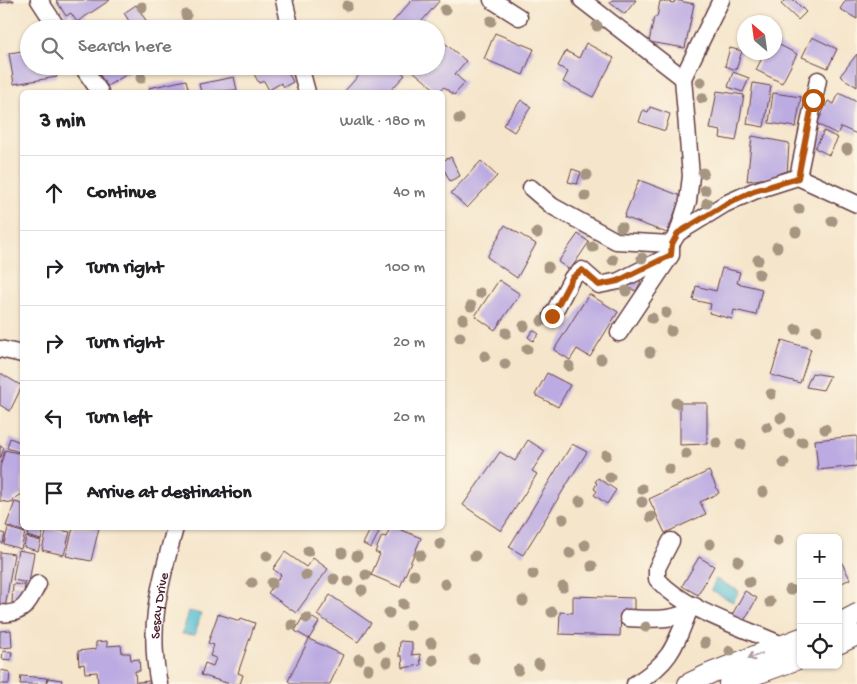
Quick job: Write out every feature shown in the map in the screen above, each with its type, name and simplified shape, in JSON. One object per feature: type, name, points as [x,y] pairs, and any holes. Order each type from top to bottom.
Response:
[{"type":"main road","points":[[842,622],[857,614]]},
{"type":"main road","points":[[842,642],[857,635]]},
{"type":"main road","points":[[688,684],[711,672],[792,642]]},
{"type":"main road","points":[[729,684],[797,659]]},
{"type":"street","points":[[38,0],[52,20]]},
{"type":"street","points":[[284,0],[289,20]]},
{"type":"street","points":[[492,0],[519,17]]},
{"type":"street","points":[[582,0],[683,78]]},
{"type":"street","points":[[619,333],[673,244],[688,202],[691,176],[683,78],[721,0]]},
{"type":"street","points":[[88,75],[99,90]]},
{"type":"street","points":[[302,75],[306,90]]},
{"type":"street","points":[[798,178],[818,80]]},
{"type":"street","points":[[552,316],[572,278],[582,270],[599,285],[618,281],[673,244],[726,204],[754,191],[798,178],[857,204]]},
{"type":"street","points":[[531,188],[552,206],[616,241],[673,244]]},
{"type":"street","points":[[0,350],[20,354]]},
{"type":"street","name":"Sesay Drive","points":[[158,684],[153,655],[154,621],[160,583],[174,530]]},
{"type":"street","points":[[671,541],[657,568],[657,579],[663,586],[692,609],[750,633],[792,642]]},
{"type":"street","points":[[0,613],[20,611],[26,607],[38,584]]},
{"type":"street","points":[[628,618],[648,619],[692,609]]},
{"type":"street","points":[[635,684],[665,661],[674,647],[692,609]]},
{"type":"water","points":[[716,579],[739,591],[733,602],[711,590]]},
{"type":"water","points":[[189,611],[201,614],[195,635],[182,634]]},
{"type":"building","points":[[0,0],[14,0],[14,1],[0,3]]},
{"type":"building","points":[[56,0],[110,0],[80,20],[76,20],[71,13],[66,16]]},
{"type":"building","points":[[412,0],[440,0],[423,20],[394,20]]},
{"type":"building","points":[[612,0],[636,0],[625,14],[610,3]]},
{"type":"building","points":[[675,0],[694,4],[685,48],[649,42],[654,17],[657,17],[660,1],[674,3]]},
{"type":"building","points":[[785,0],[794,0],[806,12],[798,20],[781,4]]},
{"type":"building","points":[[846,0],[857,0],[857,19],[840,9]]},
{"type":"building","points":[[136,5],[146,20],[128,20],[124,13]]},
{"type":"building","points":[[495,33],[534,49],[523,75],[484,59]]},
{"type":"building","points":[[812,37],[837,49],[828,68],[802,57]]},
{"type":"building","points":[[445,43],[466,61],[455,74],[465,83],[454,95],[444,87],[440,90],[436,90],[418,75],[445,75]]},
{"type":"building","points":[[586,43],[614,58],[593,97],[563,82],[568,72],[558,66],[566,51],[579,58]]},
{"type":"building","points":[[782,46],[797,54],[782,83],[756,70],[761,60],[782,60]]},
{"type":"building","points":[[730,48],[737,50],[737,60],[739,60],[736,70],[725,66]]},
{"type":"building","points":[[20,51],[20,75],[57,75],[57,77],[14,84],[9,53]]},
{"type":"building","points":[[857,54],[857,87],[840,76]]},
{"type":"building","points":[[733,72],[749,78],[743,92],[728,87]]},
{"type":"building","points":[[100,75],[126,75],[107,86]]},
{"type":"building","points":[[254,75],[290,75],[293,82],[284,87],[281,83],[269,90],[264,81],[259,83]]},
{"type":"building","points":[[359,75],[405,75],[391,90],[346,90]]},
{"type":"building","points":[[234,77],[237,90],[200,90],[199,84]]},
{"type":"building","points":[[186,80],[188,90],[150,90],[149,88]]},
{"type":"building","points":[[753,83],[771,86],[764,127],[747,124]]},
{"type":"building","points":[[717,91],[744,95],[736,141],[720,138],[721,131],[710,129]]},
{"type":"building","points":[[773,93],[801,97],[796,127],[769,123]]},
{"type":"building","points":[[839,93],[857,102],[857,134],[841,127],[837,134],[817,124],[828,101],[834,104]]},
{"type":"building","points":[[521,100],[531,107],[514,132],[503,125]]},
{"type":"building","points":[[650,107],[670,114],[665,131],[639,122],[643,110],[648,112]]},
{"type":"building","points":[[824,131],[838,138],[829,155],[815,148]]},
{"type":"building","points":[[752,136],[789,143],[787,175],[747,181]]},
{"type":"building","points":[[451,157],[460,176],[450,181],[445,172],[445,160]]},
{"type":"building","points":[[481,161],[497,176],[467,208],[451,193]]},
{"type":"building","points":[[572,169],[581,172],[577,184],[568,182]]},
{"type":"building","points":[[639,180],[681,196],[667,233],[624,217]]},
{"type":"building","points":[[505,225],[536,244],[517,278],[487,257]]},
{"type":"building","points":[[578,234],[589,242],[570,270],[558,262]]},
{"type":"building","points":[[722,268],[740,272],[737,283],[762,289],[756,315],[734,310],[732,319],[709,313],[711,304],[693,300],[696,286],[716,291]]},
{"type":"building","points":[[632,277],[641,281],[636,291],[627,287]]},
{"type":"building","points":[[499,280],[520,294],[495,330],[475,316]]},
{"type":"building","points":[[589,294],[618,312],[590,357],[577,349],[570,360],[554,350]]},
{"type":"building","points":[[533,330],[539,334],[533,341],[528,337]]},
{"type":"building","points":[[782,340],[811,349],[800,383],[771,375]]},
{"type":"building","points":[[0,373],[20,385],[20,390],[10,411],[0,405]]},
{"type":"building","points":[[547,373],[570,385],[558,407],[535,395]]},
{"type":"building","points":[[812,373],[830,376],[823,390],[806,387]]},
{"type":"building","points":[[680,403],[707,403],[707,444],[680,445]]},
{"type":"building","points":[[857,436],[857,466],[818,470],[815,440]]},
{"type":"building","points":[[10,438],[20,442],[20,452],[7,448]]},
{"type":"building","points":[[528,440],[545,451],[532,471],[537,474],[501,531],[463,505],[500,452],[515,461]]},
{"type":"building","points":[[572,444],[587,452],[523,555],[509,547]]},
{"type":"building","points":[[0,446],[4,448],[0,459]]},
{"type":"building","points":[[5,450],[20,454],[20,495],[14,499],[13,503],[0,501],[0,467]]},
{"type":"building","points":[[709,471],[719,493],[700,502],[706,514],[665,533],[649,499]]},
{"type":"building","points":[[598,478],[616,490],[607,504],[594,495],[597,491],[594,489],[597,483],[595,482]]},
{"type":"building","points":[[15,502],[20,503],[20,530],[26,530],[26,532],[6,526]]},
{"type":"building","points":[[8,528],[25,533],[21,549],[4,544]]},
{"type":"building","points":[[28,530],[44,530],[41,540],[27,536]]},
{"type":"building","points":[[47,530],[70,532],[64,555],[42,550]]},
{"type":"building","points":[[72,530],[99,530],[91,561],[66,556]]},
{"type":"building","points":[[370,530],[379,532],[371,548],[363,544]]},
{"type":"building","points":[[389,530],[402,530],[421,538],[400,587],[371,575],[380,554],[375,552],[382,536],[386,537]]},
{"type":"building","points":[[0,532],[5,534],[3,543],[0,543]]},
{"type":"building","points":[[26,537],[41,541],[38,551],[24,547]]},
{"type":"building","points":[[18,550],[34,553],[29,583],[13,580]]},
{"type":"building","points":[[0,552],[14,554],[5,608],[0,607]]},
{"type":"building","points":[[285,552],[306,567],[313,558],[328,569],[296,613],[268,593],[281,575],[273,569]]},
{"type":"building","points":[[699,557],[714,566],[698,595],[682,586]]},
{"type":"building","points":[[842,563],[850,579],[842,583]]},
{"type":"building","points":[[13,584],[25,585],[23,604],[12,603]]},
{"type":"building","points":[[745,591],[757,598],[744,621],[732,615]]},
{"type":"building","points":[[330,595],[371,623],[358,642],[317,615]]},
{"type":"building","points":[[573,596],[634,598],[634,615],[621,615],[620,636],[559,634],[560,612],[573,613]]},
{"type":"building","points":[[305,613],[319,622],[309,639],[295,631]]},
{"type":"building","points":[[218,614],[240,621],[241,618],[255,623],[238,673],[243,675],[240,684],[230,684],[201,675],[205,663],[213,666],[216,658],[210,656],[214,645],[208,643]]},
{"type":"building","points":[[11,630],[12,647],[0,648],[0,631]]},
{"type":"building","points":[[309,639],[343,655],[330,684],[293,684],[288,681]]},
{"type":"building","points":[[107,641],[107,646],[121,645],[122,653],[130,653],[131,660],[139,659],[140,671],[135,671],[136,684],[98,684],[97,672],[85,673],[84,664],[79,665],[78,651],[96,649],[96,642]]},
{"type":"building","points":[[400,641],[412,642],[412,655],[420,654],[421,665],[403,668],[402,656],[399,656]]},
{"type":"building","points":[[3,651],[12,652],[11,660],[2,659]]},
{"type":"building","points":[[1,670],[10,672],[9,684],[0,684]]},
{"type":"building","points":[[21,676],[47,678],[46,684],[20,684]]},
{"type":"building","points":[[48,678],[62,680],[61,684],[47,684]]},
{"type":"building","points":[[150,681],[150,684],[137,684],[137,682]]},
{"type":"route","points":[[552,316],[572,278],[582,270],[599,285],[618,281],[671,255],[672,244],[678,233],[726,204],[754,191],[798,178],[813,100]]}]
